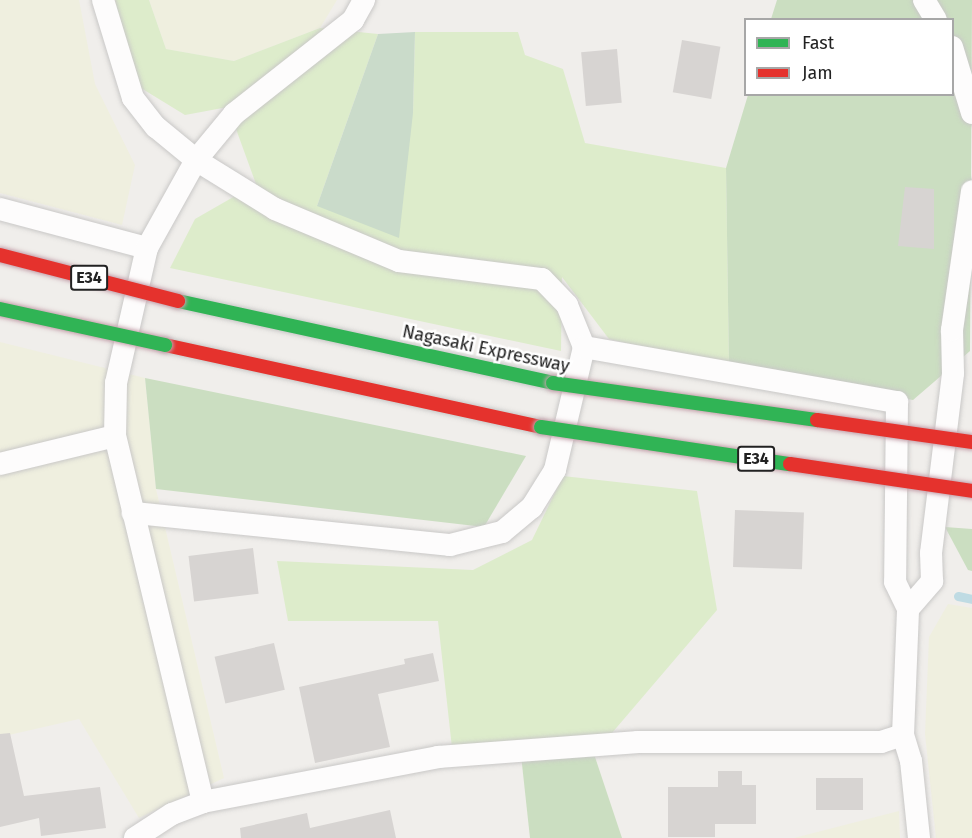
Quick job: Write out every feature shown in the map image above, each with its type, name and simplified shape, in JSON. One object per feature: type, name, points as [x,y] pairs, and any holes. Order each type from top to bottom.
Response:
[{"type":"highway","name":"Nagasaki Expressway","points":[[0,255],[178,301],[553,383],[972,442]]},
{"type":"highway","name":"E34","points":[[0,309],[541,427],[972,491]]},
{"type":"street","points":[[103,0],[133,98],[156,127],[196,160],[275,209],[399,261],[542,279],[567,304],[584,347],[555,470],[532,507],[501,532],[450,545],[133,513]]},
{"type":"street","points":[[203,802],[115,436],[116,383],[147,248],[196,160],[234,114],[353,20],[364,0]]},
{"type":"street","points":[[924,0],[935,18]]},
{"type":"street","points":[[954,54],[972,113]]},
{"type":"street","points":[[908,609],[932,581],[931,554],[962,374],[952,330],[972,191]]},
{"type":"street","points":[[0,209],[147,248]]},
{"type":"street","points":[[584,347],[897,402],[895,582],[908,609],[903,735],[911,761],[919,838]]},
{"type":"street","points":[[0,464],[115,436]]},
{"type":"street","points":[[135,838],[172,814],[203,802],[438,758],[638,742],[881,742],[903,735]]},
{"type":"green space","points":[[0,0],[79,0],[95,84],[135,165],[122,225],[0,193]]},
{"type":"green space","points":[[115,0],[149,0],[166,49],[234,61],[320,28],[378,34],[317,206],[413,113],[415,32],[518,32],[525,55],[563,69],[585,143],[726,168],[729,367],[609,339],[562,277],[561,351],[170,268],[195,219],[256,184],[228,107],[185,115],[136,85]]},
{"type":"green space","points":[[149,0],[337,0],[320,28],[234,61],[166,49]]},
{"type":"green space","points":[[777,0],[972,0],[970,351],[913,400],[729,367],[726,168],[748,96],[954,96],[954,18],[771,18]]},
{"type":"green space","points":[[415,32],[413,113],[399,238],[317,206],[378,34]]},
{"type":"green space","points":[[0,342],[145,378],[156,489],[224,778],[139,818],[79,719],[0,737]]},
{"type":"green space","points":[[145,378],[526,456],[484,527],[156,489]]},
{"type":"green space","points":[[563,476],[697,491],[717,610],[594,754],[453,757],[438,621],[288,621],[277,561],[473,570],[532,540]]},
{"type":"green space","points":[[945,527],[972,529],[972,571],[968,570]]},
{"type":"green space","points":[[948,604],[972,608],[972,838],[936,838],[925,734],[929,637]]},
{"type":"green space","points":[[594,754],[622,838],[530,838],[521,755]]},
{"type":"green space","points":[[899,811],[900,838],[794,838]]},
{"type":"building","points":[[682,40],[720,47],[711,99],[673,92]]},
{"type":"building","points":[[617,49],[622,103],[586,106],[581,52]]},
{"type":"building","points":[[905,187],[934,189],[934,249],[898,246]]},
{"type":"building","points":[[735,510],[804,512],[802,569],[733,567]]},
{"type":"building","points":[[253,548],[259,594],[194,602],[188,556]]},
{"type":"building","points":[[274,643],[285,690],[225,703],[215,657]]},
{"type":"building","points":[[433,653],[439,681],[378,694],[390,747],[315,763],[299,687],[405,664],[404,659]]},
{"type":"building","points":[[10,733],[24,796],[100,787],[106,828],[41,836],[39,818],[0,827],[0,734]]},
{"type":"building","points":[[718,771],[742,771],[742,785],[756,785],[756,824],[715,824],[715,837],[668,837],[668,787],[718,787]]},
{"type":"building","points":[[816,778],[863,778],[863,810],[816,810]]},
{"type":"building","points":[[390,810],[396,838],[241,838],[240,828],[307,813],[310,828]]},
{"type":"waterway","points":[[958,596],[972,599]]},
{"type":"traffic: fast","points":[[178,301],[553,383]]},
{"type":"traffic: fast","points":[[0,309],[165,345]]},
{"type":"traffic: fast","points":[[553,383],[817,420]]},
{"type":"traffic: fast","points":[[541,427],[790,464]]},
{"type":"traffic: jam","points":[[0,255],[178,301]]},
{"type":"traffic: jam","points":[[165,345],[541,427]]},
{"type":"traffic: jam","points":[[817,420],[972,442]]},
{"type":"traffic: jam","points":[[790,464],[972,491]]}]
